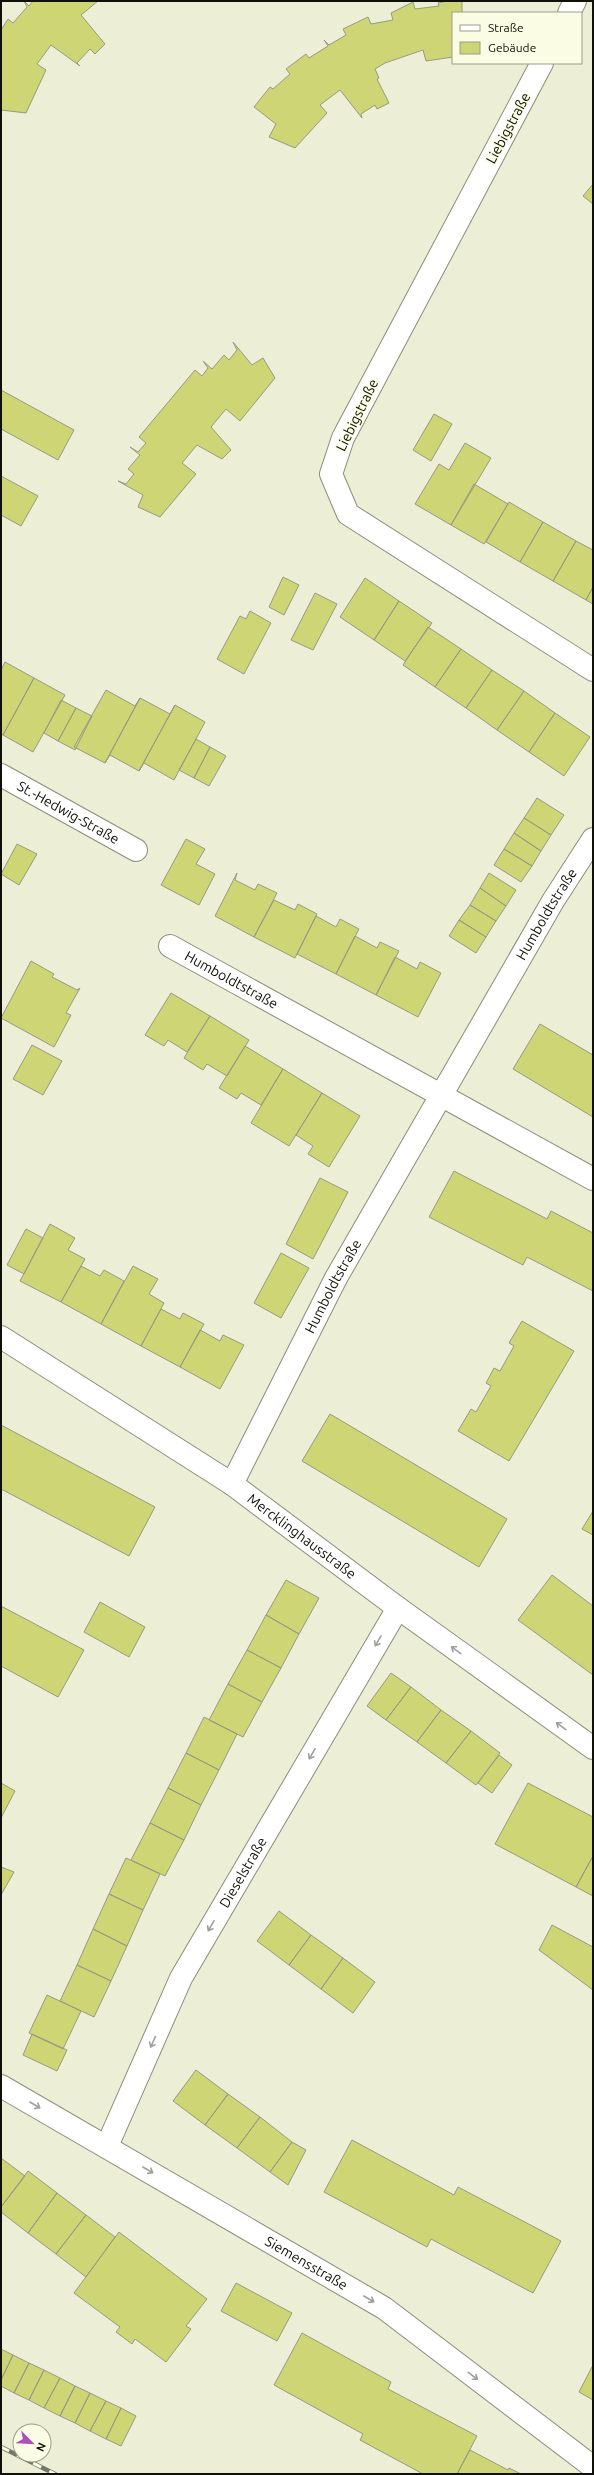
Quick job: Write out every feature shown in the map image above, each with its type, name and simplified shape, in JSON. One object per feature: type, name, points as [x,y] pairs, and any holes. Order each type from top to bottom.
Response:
[{"type":"street","points":[[570,12],[575,1]]},
{"type":"street","name":"Liebigstraße","points":[[541,64],[343,438],[331,474],[348,514],[593,670]]},
{"type":"street","name":"St.-Hedwig-Straße","points":[[1,775],[136,850]]},
{"type":"street","name":"Humboldtstraße","points":[[232,1484],[336,1278],[553,901],[593,839]]},
{"type":"street","name":"Humboldtstraße","points":[[170,946],[593,1179]]},
{"type":"street","name":"Mercklinghausstraße","points":[[1,1337],[232,1484],[398,1608],[593,1748]]},
{"type":"street","name":"Dieselstraße","points":[[106,2146],[182,1978],[398,1608]]},
{"type":"street","name":"Siemensstraße","points":[[1,2086],[384,2308],[593,2467]]},
{"type":"building","points":[[24,1],[29,6],[33,1],[98,1],[81,15],[105,44],[95,54],[90,49],[77,63],[80,66],[51,45],[37,64],[46,70],[26,113],[1,110],[1,30],[8,19],[13,23],[27,7]]},
{"type":"building","points":[[462,1],[462,12],[452,12],[452,57],[426,61],[423,50],[385,63],[375,69],[379,78],[377,79],[389,103],[377,109],[375,105],[361,114],[362,118],[340,90],[320,105],[327,113],[295,148],[269,137],[276,124],[254,107],[270,87],[273,89],[290,74],[286,69],[306,54],[309,58],[328,46],[324,40],[329,45],[346,35],[343,29],[368,17],[371,24],[393,20],[391,13],[413,2],[415,9],[439,6],[438,3]]},
{"type":"building","points":[[593,184],[593,204],[583,196]]},
{"type":"building","points":[[233,342],[252,365],[263,358],[275,378],[240,421],[226,409],[211,427],[231,450],[222,459],[197,445],[182,463],[196,474],[160,517],[138,507],[143,495],[118,481],[126,484],[134,474],[128,469],[140,455],[130,447],[138,452],[146,443],[139,437],[195,370],[202,376],[208,368],[203,361],[212,369],[224,355],[229,360],[237,350]]},
{"type":"building","points":[[1,390],[74,430],[58,460],[1,429]]},
{"type":"building","points":[[434,414],[452,424],[431,461],[413,450]]},
{"type":"building","points":[[465,443],[491,458],[451,525],[415,504],[439,464],[449,470]]},
{"type":"building","points":[[1,476],[38,496],[21,526],[1,515]]},
{"type":"building","points":[[474,484],[508,504],[484,544],[451,525]]},
{"type":"building","points":[[509,502],[543,522],[520,562],[486,542]]},
{"type":"building","points":[[543,522],[576,541],[553,581],[520,562]]},
{"type":"building","points":[[576,541],[593,550],[593,587],[586,600],[553,581]]},
{"type":"building","points":[[283,577],[299,585],[284,615],[269,607]]},
{"type":"building","points":[[365,578],[399,601],[374,640],[340,617]]},
{"type":"building","points":[[593,587],[593,604],[586,600]]},
{"type":"building","points":[[315,593],[337,604],[313,650],[291,640]]},
{"type":"building","points":[[399,601],[432,623],[405,661],[374,640]]},
{"type":"building","points":[[250,611],[271,623],[244,674],[217,659],[240,616],[246,619]]},
{"type":"building","points":[[428,627],[461,649],[435,687],[403,665]]},
{"type":"building","points":[[461,649],[492,670],[466,708],[435,687]]},
{"type":"building","points":[[5,662],[34,678],[3,735],[1,734],[1,670]]},
{"type":"building","points":[[492,670],[524,691],[497,730],[466,708]]},
{"type":"building","points":[[34,678],[65,695],[33,752],[3,735]]},
{"type":"building","points":[[106,690],[135,706],[140,698],[105,763],[74,747]]},
{"type":"building","points":[[524,691],[555,713],[529,752],[497,730]]},
{"type":"building","points":[[140,698],[170,714],[175,705],[139,771],[110,755],[105,763]]},
{"type":"building","points":[[61,700],[76,708],[58,741],[44,733]]},
{"type":"building","points":[[175,705],[205,722],[174,780],[144,763],[139,771]]},
{"type":"building","points":[[76,708],[92,716],[75,750],[58,741]]},
{"type":"building","points":[[555,713],[590,737],[564,776],[529,752]]},
{"type":"building","points":[[196,739],[210,747],[194,778],[179,770]]},
{"type":"building","points":[[210,747],[226,756],[209,786],[194,778]]},
{"type":"building","points":[[537,798],[564,815],[551,835],[524,818]]},
{"type":"building","points":[[524,818],[551,835],[541,851],[514,833]]},
{"type":"building","points":[[514,833],[541,851],[532,866],[504,849]]},
{"type":"building","points":[[186,839],[205,849],[196,864],[215,874],[199,905],[161,885]]},
{"type":"building","points":[[17,844],[37,854],[19,885],[1,874]]},
{"type":"building","points":[[504,849],[532,866],[521,882],[494,865]]},
{"type":"building","points":[[237,873],[235,880],[255,890],[258,884],[277,893],[254,937],[215,916]]},
{"type":"building","points":[[489,873],[516,890],[506,906],[480,888]]},
{"type":"building","points":[[480,888],[506,906],[496,921],[470,905]]},
{"type":"building","points":[[274,900],[295,910],[298,904],[317,914],[295,958],[254,937]]},
{"type":"building","points":[[470,905],[496,921],[486,937],[459,920]]},
{"type":"building","points":[[316,916],[336,927],[340,919],[359,929],[336,974],[297,954]]},
{"type":"building","points":[[459,920],[486,937],[476,953],[449,936]]},
{"type":"building","points":[[355,936],[377,948],[380,942],[399,951],[376,995],[336,974]]},
{"type":"building","points":[[395,957],[417,969],[420,962],[441,973],[418,1017],[376,995]]},
{"type":"building","points":[[31,961],[54,974],[52,977],[77,990],[80,988],[66,1013],[71,1015],[54,1047],[1,1018]]},
{"type":"building","points":[[171,993],[210,1016],[187,1052],[168,1040],[164,1046],[145,1035]]},
{"type":"building","points":[[210,1016],[249,1040],[227,1076],[207,1064],[203,1070],[184,1058]]},
{"type":"building","points":[[540,1024],[593,1055],[593,1117],[513,1069]]},
{"type":"building","points":[[32,1045],[62,1061],[43,1095],[13,1079]]},
{"type":"building","points":[[245,1046],[283,1069],[261,1105],[241,1093],[237,1099],[219,1088]]},
{"type":"building","points":[[283,1069],[322,1093],[289,1146],[251,1123]]},
{"type":"building","points":[[322,1093],[360,1116],[329,1167],[308,1154],[313,1146],[296,1135]]},
{"type":"building","points":[[454,1171],[547,1219],[551,1211],[593,1233],[593,1291],[527,1257],[523,1265],[429,1217]]},
{"type":"building","points":[[320,1178],[348,1192],[313,1259],[286,1244]]},
{"type":"building","points":[[50,1224],[75,1238],[68,1250],[85,1259],[61,1302],[20,1281]]},
{"type":"building","points":[[26,1229],[43,1238],[24,1274],[7,1265]]},
{"type":"building","points":[[281,1253],[309,1268],[281,1318],[254,1303]]},
{"type":"building","points":[[81,1266],[100,1276],[104,1270],[124,1281],[101,1324],[61,1302]]},
{"type":"building","points":[[133,1266],[158,1279],[149,1294],[164,1303],[141,1346],[101,1324]]},
{"type":"building","points":[[161,1309],[180,1319],[183,1313],[204,1324],[180,1367],[141,1346]]},
{"type":"building","points":[[522,1321],[574,1351],[509,1461],[458,1431],[471,1409],[476,1412],[491,1386],[486,1383],[494,1368],[500,1371],[514,1346],[509,1343]]},
{"type":"building","points":[[200,1330],[220,1341],[223,1335],[244,1345],[220,1389],[180,1367]]},
{"type":"building","points":[[330,1414],[507,1519],[479,1567],[302,1461]]},
{"type":"building","points":[[1,1425],[155,1507],[129,1556],[1,1489]]},
{"type":"building","points":[[593,1511],[593,1535],[582,1529]]},
{"type":"building","points":[[552,1575],[593,1606],[593,1675],[518,1620]]},
{"type":"building","points":[[286,1580],[319,1598],[299,1634],[266,1615]]},
{"type":"building","points":[[100,1602],[145,1627],[129,1657],[84,1632]]},
{"type":"building","points":[[1,1606],[84,1650],[58,1697],[1,1666]]},
{"type":"building","points":[[266,1615],[299,1634],[281,1668],[247,1650]]},
{"type":"building","points":[[247,1650],[281,1668],[262,1702],[228,1684]]},
{"type":"building","points":[[391,1673],[411,1687],[386,1720],[367,1706]]},
{"type":"building","points":[[228,1684],[262,1702],[243,1737],[209,1720]]},
{"type":"building","points":[[411,1687],[441,1710],[417,1742],[386,1720]]},
{"type":"building","points":[[441,1710],[471,1731],[446,1763],[417,1742]]},
{"type":"building","points":[[204,1717],[237,1734],[219,1770],[186,1753]]},
{"type":"building","points":[[471,1731],[500,1753],[476,1785],[446,1763]]},
{"type":"building","points":[[186,1753],[219,1770],[201,1805],[168,1788]]},
{"type":"building","points":[[499,1755],[512,1765],[492,1793],[478,1783]]},
{"type":"building","points":[[1,1783],[15,1791],[1,1818]]},
{"type":"building","points":[[528,1783],[593,1817],[593,1856],[576,1887],[495,1844]]},
{"type":"building","points":[[168,1788],[201,1805],[184,1840],[150,1823]]},
{"type":"building","points":[[150,1823],[184,1840],[165,1876],[131,1860]]},
{"type":"building","points":[[593,1856],[593,1896],[576,1887]]},
{"type":"building","points":[[126,1858],[160,1874],[143,1910],[109,1894]]},
{"type":"building","points":[[1,1867],[14,1872],[1,1895]]},
{"type":"building","points":[[109,1894],[143,1910],[127,1946],[93,1929]]},
{"type":"building","points":[[279,1911],[311,1935],[289,1965],[257,1941]]},
{"type":"building","points":[[552,1925],[593,1947],[593,1990],[539,1950]]},
{"type":"building","points":[[93,1929],[127,1946],[111,1981],[77,1965]]},
{"type":"building","points":[[311,1935],[343,1958],[321,1989],[289,1965]]},
{"type":"building","points":[[343,1958],[375,1982],[353,2013],[321,1989]]},
{"type":"building","points":[[77,1965],[111,1981],[94,2017],[60,2001]]},
{"type":"building","points":[[47,1995],[81,2011],[63,2049],[29,2033]]},
{"type":"building","points":[[32,2034],[67,2050],[57,2071],[23,2055]]},
{"type":"building","points":[[196,2070],[228,2094],[205,2125],[173,2101]]},
{"type":"building","points":[[228,2094],[260,2117],[237,2148],[205,2125]]},
{"type":"building","points":[[260,2117],[292,2142],[270,2172],[237,2148]]},
{"type":"building","points":[[352,2140],[454,2195],[458,2187],[561,2241],[533,2293],[431,2239],[427,2247],[324,2192]]},
{"type":"building","points":[[292,2142],[306,2150],[288,2185],[270,2172]]},
{"type":"building","points":[[1,2158],[25,2176],[1,2207]]},
{"type":"building","points":[[28,2171],[57,2193],[28,2233],[1,2212],[1,2207]]},
{"type":"building","points":[[57,2193],[86,2215],[56,2254],[28,2233]]},
{"type":"building","points":[[86,2215],[115,2237],[86,2277],[56,2254]]},
{"type":"building","points":[[119,2232],[207,2299],[186,2326],[191,2329],[166,2362],[135,2339],[132,2344],[116,2332],[120,2327],[74,2293]]},
{"type":"building","points":[[236,2283],[292,2313],[277,2341],[221,2311]]},
{"type":"building","points":[[302,2333],[391,2382],[388,2389],[477,2436],[457,2474],[423,2474],[360,2440],[363,2434],[274,2385]]},
{"type":"building","points":[[1,2349],[13,2355],[1,2380]]},
{"type":"building","points":[[13,2355],[29,2363],[14,2393],[1,2386],[1,2380]]},
{"type":"building","points":[[29,2363],[44,2370],[29,2400],[14,2393]]},
{"type":"building","points":[[593,2365],[593,2400],[579,2392]]},
{"type":"building","points":[[44,2370],[60,2378],[44,2408],[29,2400]]},
{"type":"building","points":[[60,2378],[75,2386],[60,2416],[44,2408]]},
{"type":"building","points":[[75,2386],[90,2393],[75,2423],[60,2416]]},
{"type":"building","points":[[90,2393],[106,2401],[90,2431],[75,2423]]},
{"type":"building","points":[[106,2401],[121,2408],[106,2439],[90,2431]]},
{"type":"building","points":[[121,2408],[136,2416],[121,2446],[106,2439]]},
{"type":"building","points":[[470,2450],[508,2470],[509,2468],[521,2474],[457,2474]]},
{"type":"railway","points":[[1,2447],[55,2474]]}]
